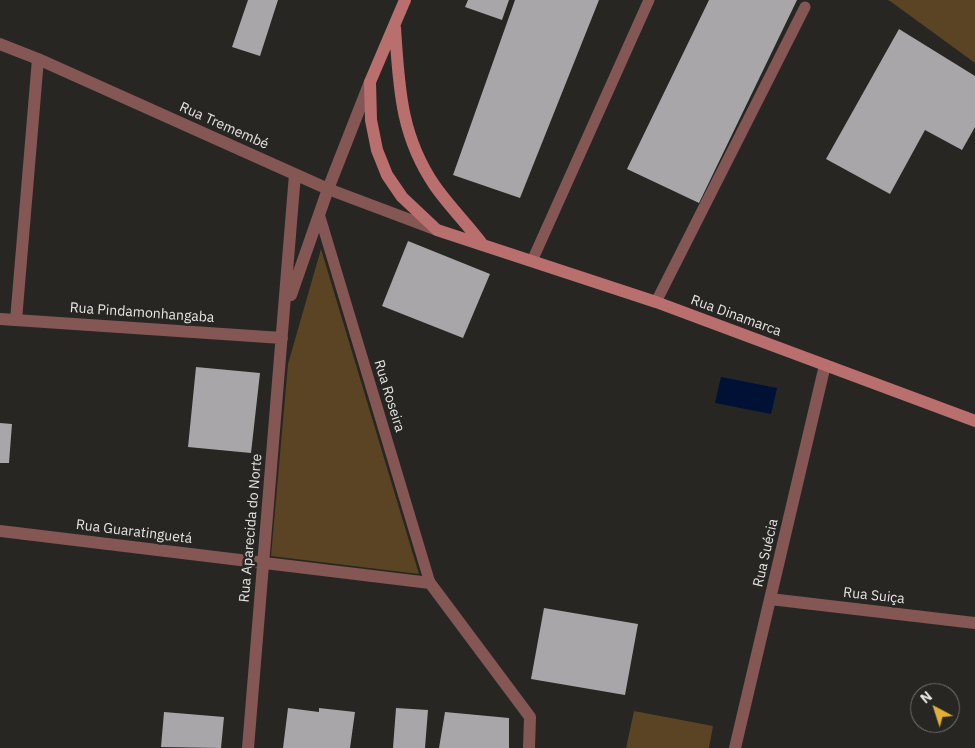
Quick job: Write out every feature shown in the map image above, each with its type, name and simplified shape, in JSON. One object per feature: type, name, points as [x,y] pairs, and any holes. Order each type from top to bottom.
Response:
[{"type":"main road","points":[[405,0],[370,82],[373,128],[377,150],[387,175],[402,196],[438,230]]},
{"type":"main road","points":[[395,23],[399,92],[408,132],[418,158],[436,187],[464,219],[483,245]]},
{"type":"main road","name":"Rua Dinamarca","points":[[438,230],[656,302],[975,421]]},
{"type":"street","name":"Rua Tremembé","points":[[0,44],[38,59],[328,189],[438,230]]},
{"type":"street","points":[[16,320],[38,59]]},
{"type":"street","name":"Rua Aparecida do Norte","points":[[286,311],[320,217],[328,189],[370,82]]},
{"type":"street","name":"Rua Aparecida do Norte","points":[[248,748],[282,338],[286,311],[295,174]]},
{"type":"street","name":"Rua Pindamonhangaba","points":[[0,319],[282,338]]},
{"type":"street","name":"Rua Suécia","points":[[735,748],[826,364]]},
{"type":"street","name":"Rua Guaratinguetá","points":[[0,531],[264,563]]},
{"type":"street","points":[[264,563],[430,583]]},
{"type":"street","name":"Rua Roseira","points":[[430,583],[530,717],[529,748]]},
{"type":"street","name":"Rua Suiça","points":[[770,599],[975,623]]},
{"type":"lane","points":[[532,261],[649,0]]},
{"type":"lane","points":[[656,302],[805,7]]},
{"type":"lane","name":"Rua Roseira","points":[[320,217],[430,583]]},
{"type":"shaded area","points":[[887,0],[975,0],[975,63],[890,1]]},
{"type":"shaded area","points":[[321,249],[419,574],[271,556],[288,364]]},
{"type":"shaded area","points":[[634,711],[713,726],[709,748],[626,748]]},
{"type":"water","points":[[721,377],[777,388],[771,414],[715,403]]},
{"type":"building","points":[[248,0],[278,0],[260,56],[232,47]]},
{"type":"building","points":[[468,0],[509,0],[502,20],[465,7]]},
{"type":"building","points":[[515,0],[599,0],[520,198],[453,175]]},
{"type":"building","points":[[709,0],[797,0],[699,203],[627,169]]},
{"type":"building","points":[[899,29],[975,76],[975,127],[962,150],[925,130],[890,194],[826,159]]},
{"type":"building","points":[[408,241],[490,274],[463,338],[382,306]]},
{"type":"building","points":[[196,367],[260,373],[251,453],[188,447]]},
{"type":"building","points":[[0,423],[12,424],[9,463],[0,463]]},
{"type":"building","points":[[544,608],[638,624],[625,695],[531,679]]},
{"type":"building","points":[[288,708],[319,712],[319,708],[355,712],[350,748],[283,748]]},
{"type":"building","points":[[396,708],[428,710],[425,748],[393,748]]},
{"type":"building","points":[[164,712],[224,717],[221,748],[161,747]]},
{"type":"building","points":[[445,712],[509,718],[509,748],[439,748]]}]
